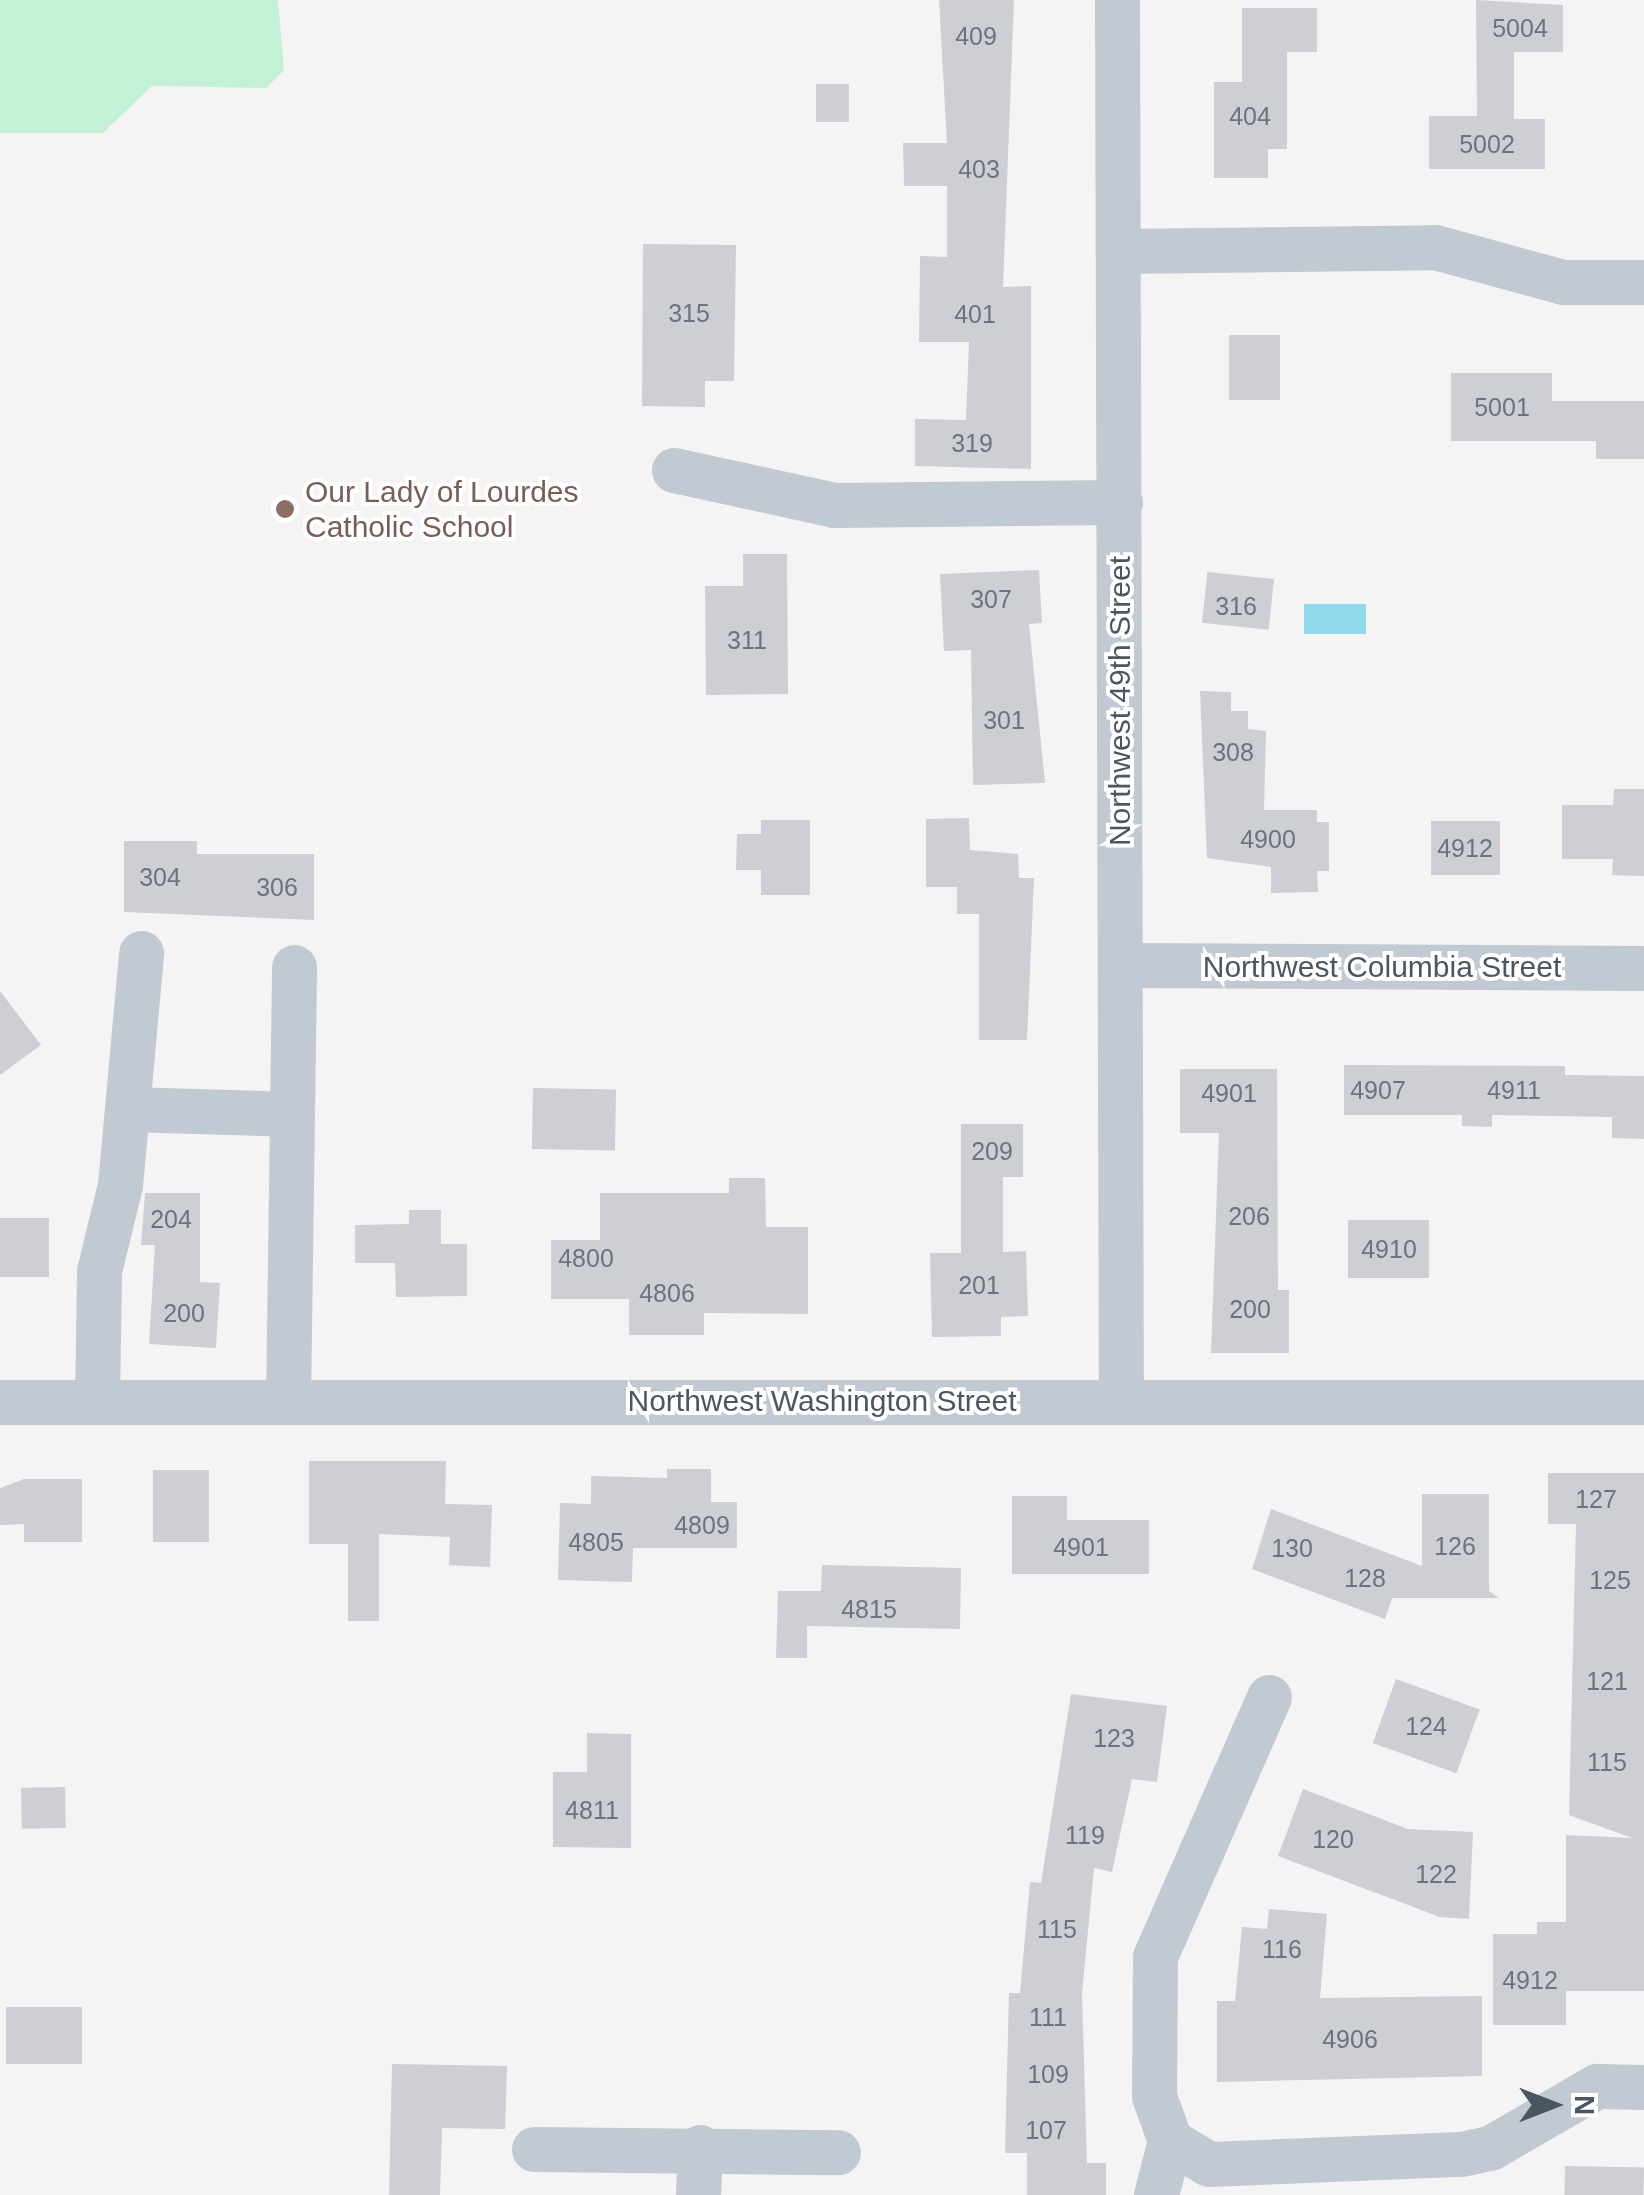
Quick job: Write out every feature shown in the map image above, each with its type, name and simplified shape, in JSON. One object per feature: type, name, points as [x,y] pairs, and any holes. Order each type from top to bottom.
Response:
[{"type":"street","name":"Northwest 49th Street","points":[[1117,0],[1120,1401]]},
{"type":"street","points":[[1120,251],[1435,247],[1564,282],[1644,282]]},
{"type":"street","points":[[674,470],[834,506],[1120,502]]},
{"type":"street","points":[[97,1402],[99,1271],[127,1110],[141,952]]},
{"type":"street","name":"Northwest Columbia Street","points":[[1120,965],[1644,968]]},
{"type":"street","points":[[288,1402],[294,967]]},
{"type":"street","points":[[127,1110],[292,1114]]},
{"type":"street","name":"Northwest Washington Street","points":[[0,1402],[1644,1402]]},
{"type":"street","points":[[1156,2195],[1170,2141],[1154,2096],[1155,1957],[1269,1697]]},
{"type":"street","points":[[1170,2141],[1209,2164],[1461,2154],[1490,2148],[1597,2086],[1644,2087]]},
{"type":"street","points":[[534,2149],[700,2147],[838,2152]]},
{"type":"street","points":[[698,2195],[700,2147]]},
{"type":"green space","points":[[0,0],[278,0],[284,70],[266,88],[152,86],[103,133],[0,133]]},
{"type":"water","points":[[1304,604],[1366,604],[1366,634],[1304,634]]},
{"type":"building","points":[[939,0],[1014,0],[1003,287],[1031,286],[1031,469],[915,466],[915,419],[966,420],[969,342],[919,342],[920,256],[947,257],[947,186],[904,186],[903,143],[947,143]]},
{"type":"building","points":[[1476,0],[1563,5],[1563,52],[1514,52],[1514,119],[1545,119],[1545,169],[1429,169],[1429,116],[1477,116]]},
{"type":"building","points":[[1242,8],[1317,8],[1317,52],[1287,52],[1287,149],[1268,149],[1268,178],[1214,178],[1214,82],[1242,82]]},
{"type":"building","points":[[816,84],[849,84],[849,122],[816,122]]},
{"type":"building","points":[[643,244],[736,245],[734,381],[705,381],[705,407],[642,406]]},
{"type":"building","points":[[1229,335],[1280,335],[1280,400],[1229,400]]},
{"type":"building","points":[[1451,373],[1552,373],[1552,401],[1644,401],[1644,459],[1596,459],[1596,441],[1451,441]]},
{"type":"building","points":[[743,554],[787,554],[788,694],[706,695],[705,586],[743,586]]},
{"type":"building","points":[[1039,570],[1042,623],[1029,624],[1045,783],[973,785],[971,650],[944,651],[940,574]]},
{"type":"building","points":[[1207,572],[1274,579],[1269,630],[1202,623]]},
{"type":"building","points":[[1200,691],[1231,692],[1231,711],[1248,711],[1248,729],[1266,731],[1264,810],[1317,810],[1317,822],[1329,822],[1329,871],[1317,871],[1318,892],[1271,893],[1271,867],[1207,858]]},
{"type":"building","points":[[1614,789],[1644,789],[1644,876],[1612,875],[1613,859],[1562,859],[1562,805],[1613,805]]},
{"type":"building","points":[[969,818],[970,850],[1018,854],[1019,878],[1034,878],[1027,1040],[979,1040],[979,914],[957,914],[957,887],[926,887],[926,819]]},
{"type":"building","points":[[761,820],[810,820],[810,895],[761,895],[761,870],[736,870],[737,834],[761,834]]},
{"type":"building","points":[[1431,821],[1500,821],[1500,875],[1431,875]]},
{"type":"building","points":[[124,841],[197,841],[197,854],[314,854],[314,920],[124,912]]},
{"type":"building","points":[[0,991],[41,1045],[0,1075]]},
{"type":"building","points":[[1344,1065],[1565,1066],[1565,1075],[1644,1076],[1644,1139],[1612,1138],[1612,1117],[1492,1115],[1492,1127],[1462,1126],[1462,1115],[1344,1115]]},
{"type":"building","points":[[1180,1069],[1277,1069],[1278,1290],[1289,1290],[1289,1353],[1211,1353],[1219,1133],[1180,1133]]},
{"type":"building","points":[[533,1088],[616,1089],[615,1150],[532,1149]]},
{"type":"building","points":[[961,1124],[1023,1124],[1023,1177],[1003,1177],[1003,1252],[1026,1251],[1028,1316],[1001,1317],[1001,1336],[932,1337],[930,1253],[961,1253]]},
{"type":"building","points":[[729,1178],[765,1178],[766,1227],[808,1227],[808,1314],[704,1313],[704,1335],[629,1335],[629,1299],[551,1299],[551,1240],[600,1240],[600,1193],[729,1193]]},
{"type":"building","points":[[145,1193],[200,1193],[200,1282],[220,1283],[216,1348],[149,1344],[155,1245],[141,1245]]},
{"type":"building","points":[[409,1210],[441,1210],[441,1244],[467,1244],[467,1296],[396,1297],[395,1263],[355,1263],[355,1225],[409,1224]]},
{"type":"building","points":[[0,1218],[49,1218],[49,1277],[0,1277]]},
{"type":"building","points":[[1348,1220],[1429,1220],[1429,1278],[1348,1278]]},
{"type":"building","points":[[309,1461],[446,1461],[445,1504],[492,1505],[490,1567],[449,1565],[450,1537],[379,1534],[379,1621],[348,1621],[348,1544],[309,1544]]},
{"type":"building","points":[[667,1469],[711,1469],[711,1502],[737,1502],[737,1548],[633,1548],[632,1582],[558,1580],[560,1503],[591,1504],[591,1476],[667,1478]]},
{"type":"building","points":[[153,1470],[209,1470],[209,1542],[153,1542]]},
{"type":"building","points":[[1548,1473],[1644,1473],[1644,1991],[1566,1991],[1566,2025],[1493,2025],[1493,1934],[1537,1934],[1537,1922],[1566,1922],[1566,1835],[1632,1838],[1569,1815],[1576,1524],[1548,1524]]},
{"type":"building","points":[[24,1479],[82,1479],[82,1542],[24,1542],[24,1524],[0,1525],[0,1488]]},
{"type":"building","points":[[1422,1494],[1489,1494],[1489,1591],[1499,1598],[1392,1598],[1385,1619],[1252,1569],[1271,1509],[1422,1566]]},
{"type":"building","points":[[1012,1496],[1067,1496],[1067,1520],[1149,1520],[1149,1574],[1012,1574]]},
{"type":"building","points":[[822,1565],[961,1568],[960,1629],[807,1626],[807,1658],[776,1658],[778,1591],[821,1591]]},
{"type":"building","points":[[1396,1679],[1480,1709],[1456,1773],[1373,1743]]},
{"type":"building","points":[[1071,1694],[1167,1706],[1157,1782],[1132,1779],[1112,1872],[1094,1868],[1082,1993],[1087,2163],[1106,2163],[1106,2195],[1027,2195],[1027,2153],[1005,2153],[1009,1993],[1020,1993],[1030,1882],[1041,1883]]},
{"type":"building","points":[[587,1733],[631,1734],[631,1848],[553,1847],[553,1772],[587,1772]]},
{"type":"building","points":[[65,1787],[66,1828],[22,1829],[21,1788]]},
{"type":"building","points":[[1303,1789],[1408,1829],[1473,1832],[1469,1919],[1440,1917],[1278,1856]]},
{"type":"building","points":[[1269,1909],[1327,1914],[1320,1998],[1482,1996],[1482,2076],[1217,2082],[1217,2001],[1235,2001],[1242,1927],[1267,1929]]},
{"type":"building","points":[[6,2007],[82,2007],[82,2064],[6,2064]]},
{"type":"building","points":[[392,2064],[507,2066],[505,2129],[442,2128],[440,2195],[389,2195]]},
{"type":"building","points":[[1565,2166],[1644,2167],[1644,2195],[1564,2195]]},
{"type":"place","name":"Our Lady of Lourdes Catholic School","points":[[285,509]]}]
